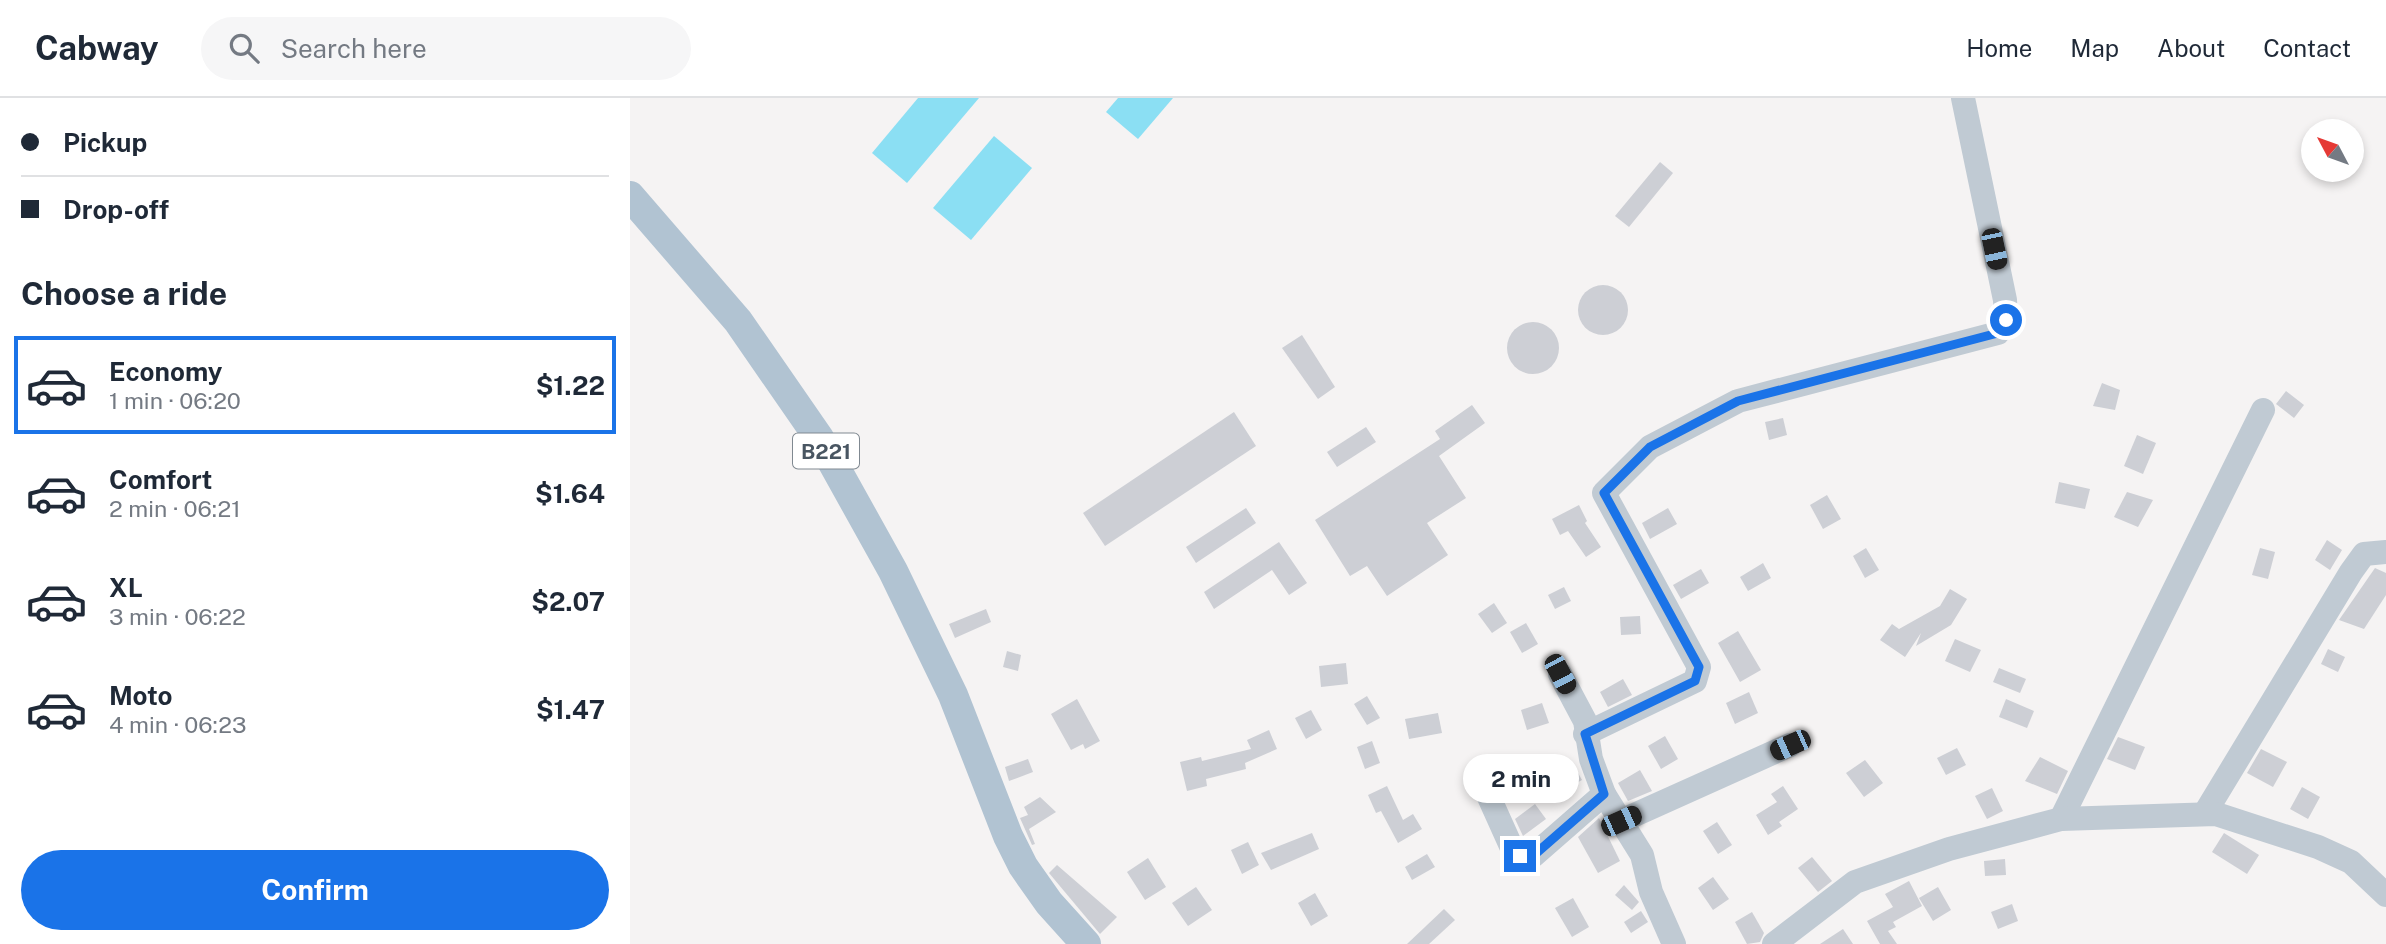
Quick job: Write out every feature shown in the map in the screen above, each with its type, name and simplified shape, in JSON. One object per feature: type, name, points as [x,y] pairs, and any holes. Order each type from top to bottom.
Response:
[{"type":"main road","name":"B221","points":[[630,196],[738,321],[819,438],[893,571],[953,695],[1008,836],[1023,866],[1049,903],[1086,944]]},
{"type":"street","points":[[1585,734],[1695,681],[1699,667],[1604,493],[1650,447],[1738,401],[1998,333],[2006,320],[2005,300],[1963,98]]},
{"type":"street","points":[[2061,819],[2263,410]]},
{"type":"street","points":[[2206,813],[2351,572],[2364,554],[2386,552]]},
{"type":"street","points":[[1560,674],[1585,721],[1585,734],[1604,794],[1642,855],[1651,892],[1674,944]]},
{"type":"street","points":[[1621,821],[1790,745]]},
{"type":"street","points":[[1484,786],[1510,846],[1520,856],[1533,856],[1604,794]]},
{"type":"street","points":[[1774,944],[1855,882],[1886,869],[1984,838],[2061,819],[2206,813],[2318,848],[2351,862],[2386,895]]},
{"type":"water","points":[[918,98],[979,98],[907,183],[872,153]]},
{"type":"water","points":[[1118,98],[1173,98],[1138,139],[1106,112]]},
{"type":"water","points":[[994,136],[1032,168],[971,240],[933,208]]},
{"type":"building","points":[[1660,162],[1673,173],[1629,227],[1615,216]]},
{"type":"building","points":[[1603,285],[1620,293],[1628,310],[1620,327],[1603,335],[1586,327],[1578,310],[1586,293]]},
{"type":"building","points":[[1533,322],[1543,324],[1551,330],[1557,338],[1557,358],[1551,366],[1543,372],[1533,374],[1523,372],[1515,366],[1509,358],[1507,348],[1509,338],[1515,330],[1523,324]]},
{"type":"building","points":[[1302,335],[1335,387],[1318,399],[1282,348]]},
{"type":"building","points":[[2102,383],[2120,390],[2115,410],[2093,406]]},
{"type":"building","points":[[2286,391],[2304,405],[2294,418],[2276,404]]},
{"type":"building","points":[[1472,405],[1485,423],[1439,456],[1466,498],[1427,523],[1448,555],[1387,596],[1367,566],[1350,576],[1315,520],[1440,439],[1435,431]]},
{"type":"building","points":[[1234,412],[1256,446],[1105,546],[1083,513]]},
{"type":"building","points":[[1783,418],[1787,435],[1769,440],[1765,422]]},
{"type":"building","points":[[1366,427],[1376,442],[1337,467],[1327,452]]},
{"type":"building","points":[[2137,435],[2156,443],[2143,474],[2124,466]]},
{"type":"building","points":[[2059,482],[2090,489],[2085,509],[2055,503]]},
{"type":"building","points":[[2127,492],[2153,500],[2138,527],[2114,517]]},
{"type":"building","points":[[1827,495],[1841,519],[1823,529],[1810,505]]},
{"type":"building","points":[[1579,505],[1587,521],[1585,523],[1601,547],[1586,557],[1568,531],[1560,535],[1552,519]]},
{"type":"building","points":[[1246,508],[1256,523],[1196,563],[1186,547]]},
{"type":"building","points":[[1668,508],[1677,524],[1650,539],[1642,523]]},
{"type":"building","points":[[2327,540],[2342,550],[2330,570],[2315,560]]},
{"type":"building","points":[[1279,542],[1307,583],[1289,595],[1272,570],[1214,609],[1204,592]]},
{"type":"building","points":[[1866,548],[1879,570],[1865,578],[1853,556]]},
{"type":"building","points":[[2260,548],[2275,552],[2268,579],[2252,575]]},
{"type":"building","points":[[1763,563],[1771,578],[1748,591],[1740,577]]},
{"type":"building","points":[[2375,568],[2386,573],[2386,595],[2364,629],[2339,620]]},
{"type":"building","points":[[1701,569],[1709,583],[1681,599],[1673,585]]},
{"type":"building","points":[[1564,587],[1571,601],[1555,609],[1548,595]]},
{"type":"building","points":[[1950,589],[1967,599],[1951,625],[1916,646],[1921,633],[1905,657],[1880,640],[1892,624],[1899,629],[1940,606]]},
{"type":"building","points":[[1494,603],[1507,623],[1492,633],[1478,614]]},
{"type":"building","points":[[986,609],[991,622],[955,638],[949,624]]},
{"type":"building","points":[[1640,616],[1641,634],[1621,635],[1620,617]]},
{"type":"building","points":[[1526,623],[1538,644],[1522,653],[1510,632]]},
{"type":"building","points":[[1738,631],[1761,670],[1740,682],[1718,643]]},
{"type":"building","points":[[1955,639],[1981,650],[1970,672],[1945,661]]},
{"type":"building","points":[[2328,649],[2345,657],[2338,672],[2321,664]]},
{"type":"building","points":[[1007,651],[1021,655],[1018,671],[1003,667]]},
{"type":"building","points":[[1346,663],[1348,684],[1321,687],[1319,666]]},
{"type":"building","points":[[1999,668],[2026,679],[2020,693],[1993,682]]},
{"type":"building","points":[[1623,679],[1632,695],[1608,707],[1600,692]]},
{"type":"building","points":[[1749,692],[1758,713],[1735,724],[1726,703]]},
{"type":"building","points":[[1367,696],[1380,718],[1367,725],[1354,704]]},
{"type":"building","points":[[1077,699],[1100,741],[1085,749],[1083,744],[1071,750],[1051,714]]},
{"type":"building","points":[[2006,699],[2034,711],[2027,728],[1999,717]]},
{"type":"building","points":[[1542,703],[1549,723],[1527,730],[1521,710]]},
{"type":"building","points":[[1311,710],[1322,730],[1306,739],[1295,718]]},
{"type":"building","points":[[1438,713],[1442,733],[1409,739],[1405,719]]},
{"type":"building","points":[[1269,730],[1277,749],[1245,763],[1246,769],[1206,779],[1207,786],[1187,791],[1180,762],[1201,757],[1202,761],[1251,749],[1247,740]]},
{"type":"building","points":[[1665,736],[1678,759],[1661,769],[1648,746]]},
{"type":"building","points":[[2118,737],[2145,747],[2135,770],[2107,759]]},
{"type":"building","points":[[1372,741],[1380,763],[1365,769],[1357,747]]},
{"type":"building","points":[[1957,748],[1966,765],[1946,775],[1937,758]]},
{"type":"building","points":[[2261,749],[2287,762],[2273,787],[2247,773]]},
{"type":"building","points":[[2040,757],[2068,771],[2057,794],[2025,781]]},
{"type":"building","points":[[1028,759],[1033,772],[1009,781],[1005,767]]},
{"type":"building","points":[[1865,760],[1883,783],[1864,797],[1846,773]]},
{"type":"building","points":[[1572,762],[1582,780],[1571,786],[1561,768]]},
{"type":"building","points":[[1640,770],[1652,791],[1628,801],[1618,783]]},
{"type":"building","points":[[1387,786],[1403,820],[1413,814],[1422,829],[1398,843],[1381,811],[1376,813],[1368,795]]},
{"type":"building","points":[[1783,786],[1798,809],[1779,822],[1782,826],[1768,835],[1756,815],[1777,802],[1771,794]]},
{"type":"building","points":[[2302,787],[2320,797],[2308,819],[2290,809]]},
{"type":"building","points":[[1992,788],[2003,811],[1987,819],[1975,796]]},
{"type":"building","points":[[1040,797],[1056,812],[1029,829],[1035,844],[1032,845],[1020,818],[1028,815],[1024,807]]},
{"type":"building","points":[[1535,804],[1546,819],[1523,836],[1515,819]]},
{"type":"building","points":[[1599,818],[1620,861],[1598,873],[1578,837]]},
{"type":"building","points":[[1717,822],[1732,845],[1718,854],[1703,831]]},
{"type":"building","points":[[1312,833],[1319,849],[1271,870],[1261,853]]},
{"type":"building","points":[[2224,833],[2259,855],[2247,874],[2212,852]]},
{"type":"building","points":[[1248,842],[1259,865],[1242,874],[1231,850]]},
{"type":"building","points":[[1427,854],[1435,867],[1412,880],[1405,867]]},
{"type":"building","points":[[1812,857],[1832,881],[1818,892],[1798,868]]},
{"type":"building","points":[[1148,858],[1166,887],[1145,900],[1127,872]]},
{"type":"building","points":[[2005,859],[2006,875],[1985,876],[1984,861]]},
{"type":"building","points":[[1057,865],[1117,917],[1100,934],[1049,873]]},
{"type":"building","points":[[1713,877],[1729,899],[1713,910],[1698,888]]},
{"type":"building","points":[[1909,881],[1922,906],[1893,922],[1896,927],[1888,931],[1897,944],[1880,944],[1867,921],[1893,907],[1885,894]]},
{"type":"building","points":[[1624,885],[1639,902],[1632,910],[1615,895]]},
{"type":"building","points":[[1196,887],[1212,910],[1188,926],[1172,903]]},
{"type":"building","points":[[1938,887],[1951,910],[1933,921],[1919,898]]},
{"type":"building","points":[[1315,893],[1328,916],[1311,926],[1298,903]]},
{"type":"building","points":[[1573,898],[1589,927],[1572,937],[1555,908]]},
{"type":"building","points":[[2012,904],[2018,921],[1998,929],[1991,912]]},
{"type":"building","points":[[1444,909],[1455,920],[1429,944],[1407,944]]},
{"type":"building","points":[[1641,911],[1648,922],[1631,933],[1624,922]]},
{"type":"building","points":[[1752,912],[1764,933],[1760,942],[1747,944],[1735,922]]},
{"type":"building","points":[[1843,929],[1853,944],[1820,944]]},
{"type":"route","points":[[1520,856],[1533,856],[1604,794],[1585,734],[1695,681],[1699,667],[1604,493],[1650,447],[1738,401],[1998,333],[2006,320]]}]
